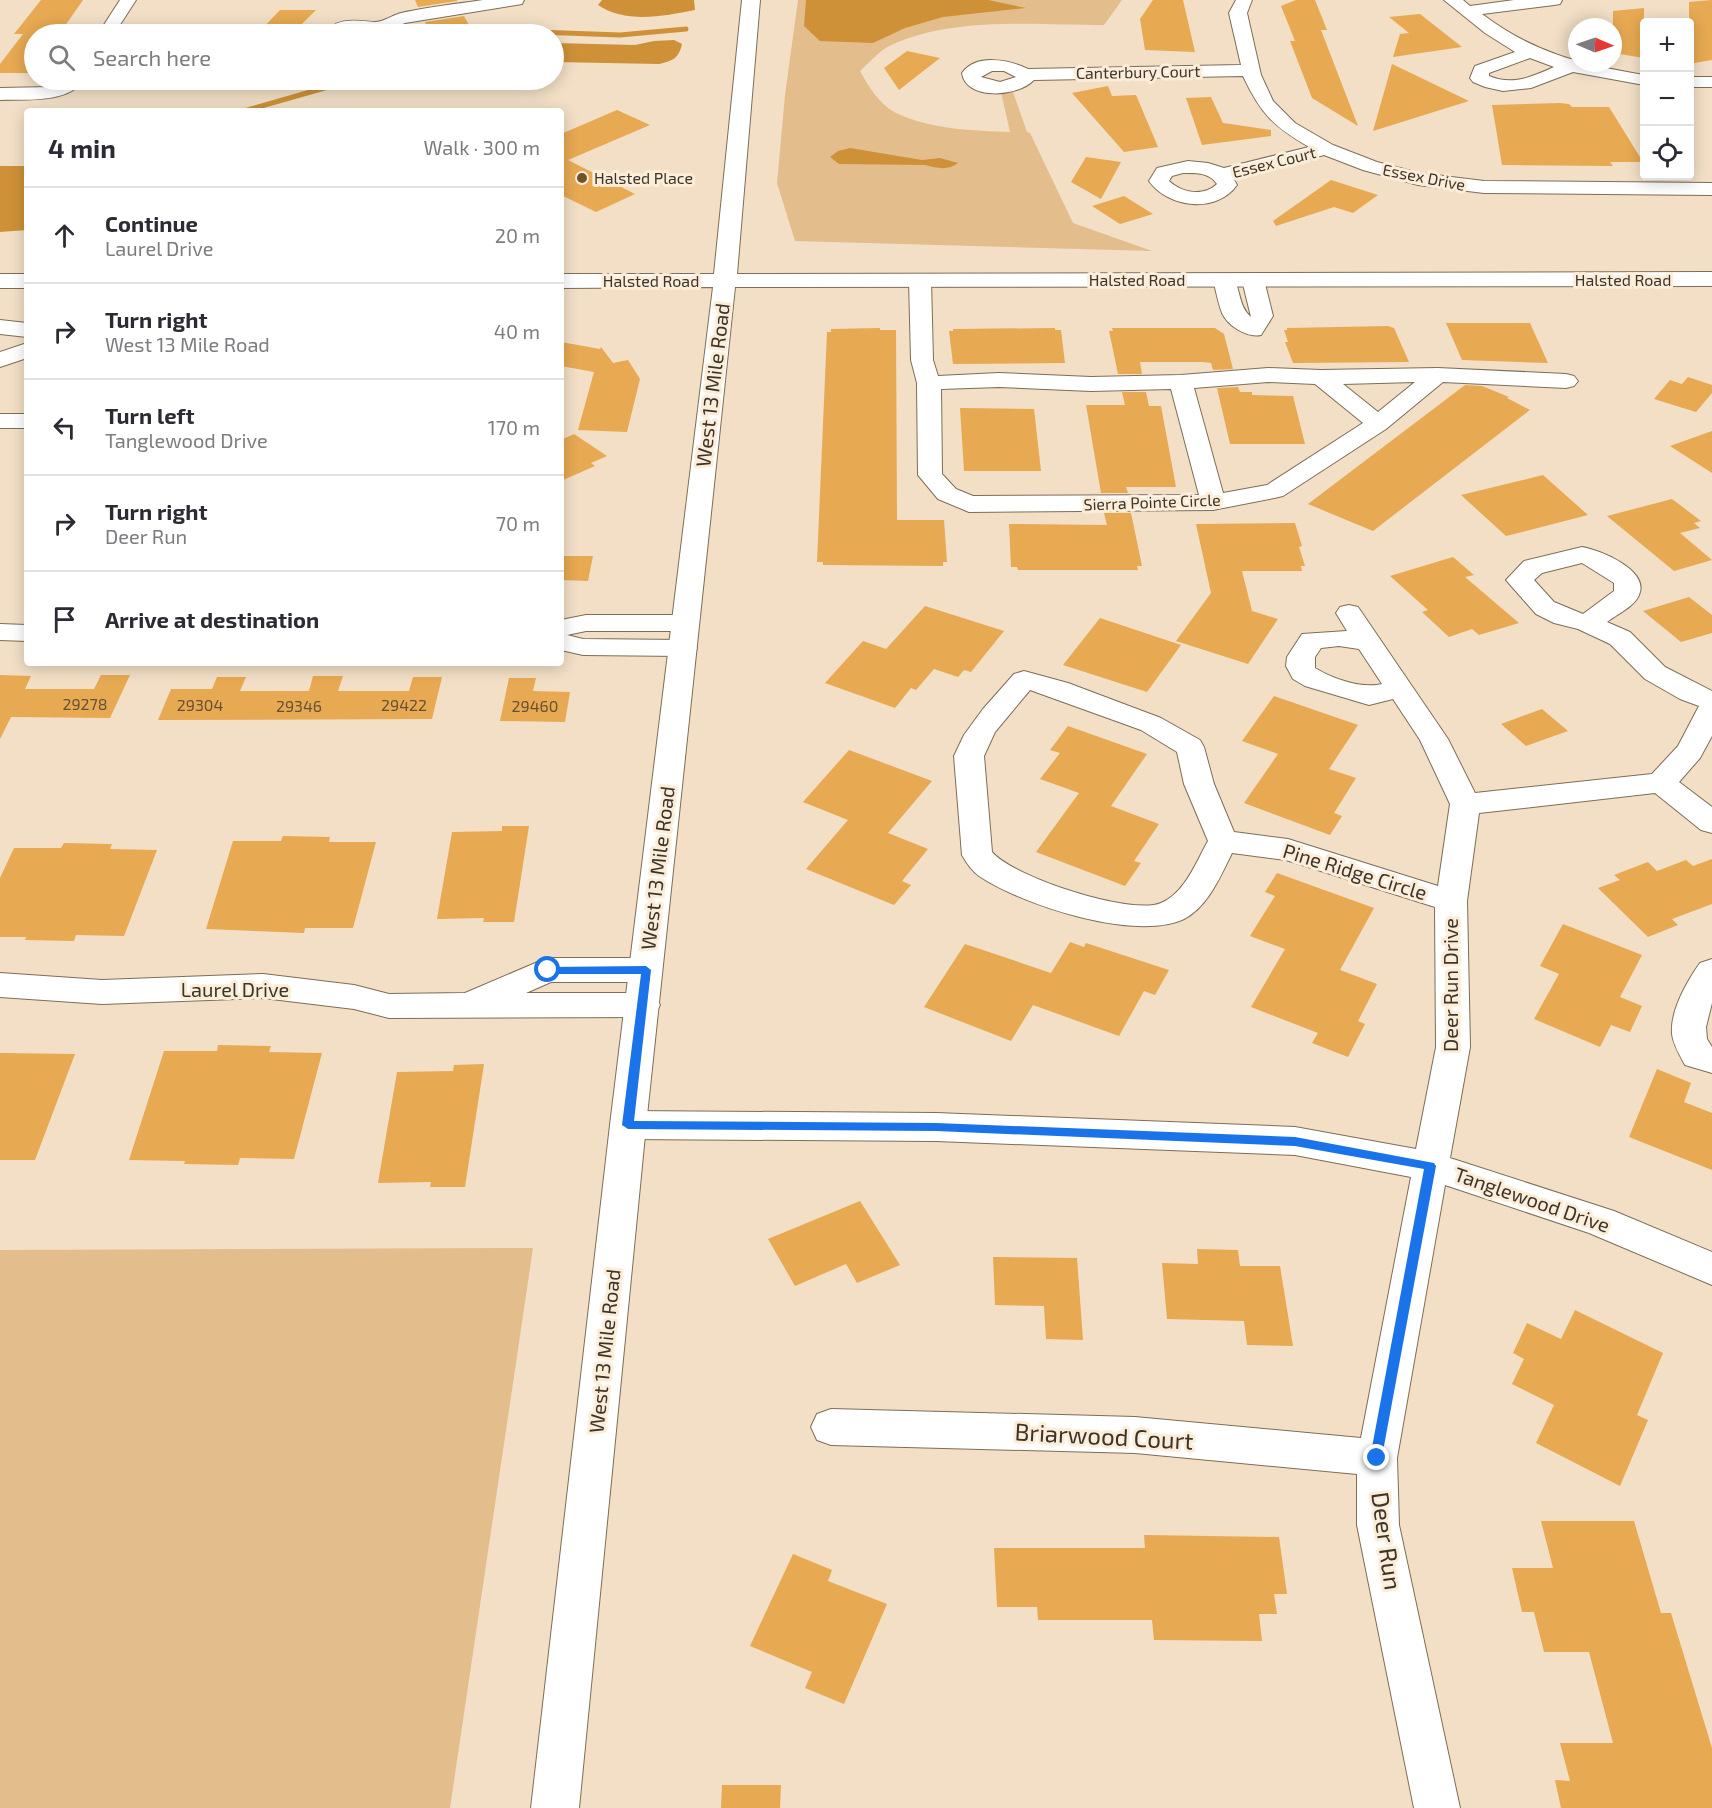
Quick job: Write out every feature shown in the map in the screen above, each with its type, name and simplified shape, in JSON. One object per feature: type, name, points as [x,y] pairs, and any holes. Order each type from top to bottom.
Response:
[{"type":"street","points":[[112,24],[128,0]]},
{"type":"street","points":[[390,24],[401,18],[516,0]]},
{"type":"street","name":"West 13 Mile Road","points":[[555,1808],[628,1125],[725,280],[751,0]]},
{"type":"street","name":"Essex Drive","points":[[1244,0],[1238,13],[1251,70],[1264,103],[1288,127],[1326,149],[1370,166],[1418,179],[1484,187],[1712,189]]},
{"type":"street","points":[[1452,0],[1515,44],[1568,66]]},
{"type":"street","points":[[1468,11],[1554,0]]},
{"type":"street","points":[[1531,52],[1481,70],[1479,78],[1495,86],[1524,86],[1568,68]]},
{"type":"street","name":"Canterbury Court","points":[[1025,75],[1251,70]]},
{"type":"street","points":[[1598,72],[1640,79]]},
{"type":"street","points":[[1694,82],[1712,82]]},
{"type":"street","points":[[0,94],[59,90]]},
{"type":"street","name":"Essex Court","points":[[1221,175],[1326,149]]},
{"type":"street","name":"Halsted Road","points":[[564,281],[1712,279]]},
{"type":"street","name":"Sierra Pointe Circle","points":[[920,280],[922,360],[929,383],[930,475],[947,494],[969,504],[1213,502],[1274,491],[1378,424],[1438,375]]},
{"type":"street","points":[[1224,280],[1233,313],[1260,353],[1321,377],[1378,424]]},
{"type":"street","points":[[1253,280],[1262,316],[1260,353]]},
{"type":"street","points":[[0,281],[24,281]]},
{"type":"street","points":[[0,327],[24,329]]},
{"type":"street","points":[[0,360],[24,351]]},
{"type":"street","points":[[929,383],[999,380],[1091,384],[1181,381],[1260,353]]},
{"type":"street","points":[[1321,377],[1438,375],[1566,381]]},
{"type":"street","points":[[1181,381],[1213,502]]},
{"type":"street","points":[[0,421],[24,421]]},
{"type":"street","points":[[1348,613],[1434,739],[1465,804],[1662,783],[1690,751],[1712,708]]},
{"type":"street","points":[[564,627],[586,622],[684,636]]},
{"type":"street","points":[[1588,623],[1620,639],[1655,673],[1690,693],[1712,701]]},
{"type":"street","points":[[0,632],[24,633]]},
{"type":"street","points":[[564,643],[583,647],[684,636]]},
{"type":"street","points":[[1367,641],[1339,638],[1312,640],[1301,657],[1300,666],[1303,673],[1315,680],[1369,696],[1399,688]]},
{"type":"street","points":[[1024,680],[1058,689],[1150,724],[1190,747],[1198,784],[1223,841],[1188,902],[1172,912],[1154,918],[1076,904],[988,867],[977,855],[969,756],[971,748],[996,712],[1024,680]]},
{"type":"street","points":[[1662,783],[1712,823]]},
{"type":"street","name":"Deer Run Drive","points":[[1430,1166],[1453,1047],[1451,901],[1465,804]]},
{"type":"street","name":"Pine Ridge Circle","points":[[1223,841],[1288,850],[1451,901]]},
{"type":"street","name":"Laurel Drive","points":[[468,1005],[548,970],[646,970]]},
{"type":"street","points":[[1712,971],[1706,978],[1697,1000],[1688,1033],[1698,1056],[1712,1060]]},
{"type":"street","name":"Laurel Drive","points":[[0,985],[102,992],[263,986],[354,997],[389,1006],[643,1005]]},
{"type":"street","name":"Tanglewood Drive","points":[[628,1125],[936,1127],[1295,1141],[1430,1166],[1601,1222],[1712,1269]]},
{"type":"street","name":"Deer Run","points":[[1430,1166],[1377,1458],[1378,1525],[1437,1808]]},
{"type":"street","name":"Briarwood Court","points":[[831,1427],[1135,1435],[1377,1458]]},
{"type":"shaded area","points":[[602,0],[694,0],[695,10],[658,16],[633,17],[609,11],[598,5]]},
{"type":"shaded area","points":[[798,0],[1122,0],[1104,25],[996,24],[941,30],[915,36],[887,47],[860,71],[875,95],[890,110],[922,123],[937,126],[1010,132],[1001,92],[1013,92],[1027,132],[1030,133],[1073,223],[1152,251],[795,241],[777,183],[785,95]]},
{"type":"shaded area","points":[[806,0],[988,0],[1026,8],[943,17],[905,28],[873,43],[820,41],[804,26]]},
{"type":"shaded area","points":[[674,40],[682,44],[677,56],[659,64],[564,62],[564,43],[635,45]]},
{"type":"shaded area","points":[[850,148],[922,160],[940,158],[958,163],[942,168],[925,165],[839,164],[830,157],[838,151]]},
{"type":"shaded area","points":[[0,166],[24,166],[24,230],[0,232]]},
{"type":"shaded area","points":[[533,1248],[450,1808],[0,1808],[0,1250]]},
{"type":"building","points":[[41,0],[83,0],[66,24],[24,24],[24,73],[0,73],[0,64],[23,34],[14,34]]},
{"type":"building","points":[[415,0],[457,0],[457,1],[418,7]]},
{"type":"building","points":[[1153,0],[1183,0],[1195,52],[1145,50],[1140,19]]},
{"type":"building","points":[[1296,0],[1315,0],[1327,30],[1321,30],[1358,126],[1312,98],[1290,41],[1295,41],[1281,6]]},
{"type":"building","points":[[1712,0],[1712,60],[1694,63],[1694,18],[1689,18],[1689,2]]},
{"type":"building","points":[[1644,8],[1644,18],[1640,18],[1640,57],[1622,54],[1622,18],[1613,18],[1613,11]]},
{"type":"building","points":[[280,10],[316,10],[302,24],[267,24]]},
{"type":"building","points":[[1420,14],[1462,47],[1393,57],[1400,34],[1409,33],[1389,17]]},
{"type":"building","points":[[464,16],[468,24],[426,24],[425,22]]},
{"type":"building","points":[[907,51],[940,58],[899,90],[884,68]]},
{"type":"building","points":[[1392,64],[1469,101],[1373,131]]},
{"type":"building","points":[[1108,86],[1112,96],[1136,95],[1158,147],[1124,152],[1072,93]]},
{"type":"building","points":[[1211,97],[1223,123],[1271,130],[1271,136],[1202,145],[1186,98]]},
{"type":"building","points":[[1560,103],[1569,104],[1572,107],[1609,107],[1640,157],[1640,162],[1610,162],[1613,166],[1502,165],[1492,105]]},
{"type":"building","name":"Halsted Place","points":[[617,110],[650,125],[568,160],[635,194],[596,212],[564,196],[564,133]]},
{"type":"building","points":[[1086,157],[1121,162],[1101,199],[1071,182]]},
{"type":"building","points":[[1331,180],[1378,195],[1353,213],[1334,207],[1276,226],[1273,221]]},
{"type":"building","points":[[1124,196],[1153,214],[1120,224],[1092,206]]},
{"type":"building","points":[[1446,323],[1530,323],[1548,363],[1462,360]]},
{"type":"building","points":[[1388,326],[1394,328],[1409,362],[1293,363],[1285,342],[1288,342],[1284,330],[1287,328]]},
{"type":"building","points":[[880,328],[880,330],[896,330],[897,520],[944,520],[947,562],[943,562],[943,566],[823,565],[823,562],[817,562],[827,332],[831,332],[831,329]]},
{"type":"building","points":[[1055,328],[1055,330],[1061,330],[1065,363],[953,364],[949,331],[953,329]]},
{"type":"building","points":[[1112,328],[1215,328],[1224,334],[1233,369],[1213,370],[1211,363],[1202,362],[1140,362],[1142,374],[1118,374],[1109,331],[1113,331]]},
{"type":"building","points":[[564,343],[600,349],[601,347],[613,363],[628,360],[640,379],[627,432],[578,430],[594,372],[564,367]]},
{"type":"building","points":[[1688,377],[1712,385],[1712,393],[1696,412],[1654,399],[1670,380],[1682,384]]},
{"type":"building","points":[[1465,385],[1482,386],[1509,397],[1507,398],[1530,410],[1373,531],[1308,504]]},
{"type":"building","points":[[1238,387],[1240,392],[1252,392],[1252,395],[1293,396],[1305,444],[1230,444],[1217,388]]},
{"type":"building","points":[[1122,392],[1146,392],[1149,406],[1161,406],[1176,487],[1126,487],[1128,493],[1101,493],[1086,405],[1125,405]]},
{"type":"building","points":[[960,408],[1034,409],[1041,471],[964,471]]},
{"type":"building","points":[[1712,431],[1712,473],[1670,446]]},
{"type":"building","points":[[574,434],[607,456],[591,463],[595,466],[564,480],[564,439]]},
{"type":"building","points":[[1543,475],[1588,515],[1506,536],[1461,495]]},
{"type":"building","points":[[1672,499],[1701,521],[1694,523],[1700,528],[1680,533],[1712,560],[1674,571],[1607,516]]},
{"type":"building","points":[[1104,513],[1131,513],[1142,566],[1137,566],[1138,570],[1018,570],[1017,567],[1011,567],[1009,524],[1107,525]]},
{"type":"building","points":[[1295,523],[1305,566],[1301,566],[1302,571],[1242,571],[1252,611],[1278,619],[1248,664],[1176,641],[1211,593],[1196,524]]},
{"type":"building","points":[[564,556],[593,556],[588,581],[564,580]]},
{"type":"building","points":[[1453,557],[1474,575],[1465,577],[1519,623],[1479,635],[1472,629],[1449,637],[1422,612],[1428,610],[1390,576]]},
{"type":"building","points":[[1689,597],[1712,615],[1712,633],[1681,642],[1643,611]]},
{"type":"building","points":[[925,606],[1004,631],[971,672],[964,670],[958,677],[934,669],[916,690],[911,688],[895,708],[825,683],[863,641],[886,649]]},
{"type":"building","points":[[1100,618],[1181,645],[1147,692],[1063,665]]},
{"type":"building","points":[[0,675],[31,676],[25,689],[94,689],[101,675],[130,675],[110,718],[11,717],[0,739]]},
{"type":"building","points":[[313,676],[343,676],[338,691],[409,691],[413,677],[442,677],[432,719],[158,720],[171,689],[212,689],[217,677],[246,677],[240,691],[309,691]]},
{"type":"building","points":[[509,678],[536,678],[533,691],[570,692],[565,722],[500,721]]},
{"type":"building","points":[[1274,696],[1358,725],[1329,769],[1356,778],[1334,813],[1342,816],[1330,835],[1244,803],[1278,754],[1242,741]]},
{"type":"building","points":[[1542,709],[1568,731],[1526,746],[1501,724]]},
{"type":"building","points":[[1068,726],[1147,754],[1111,806],[1159,824],[1134,861],[1141,863],[1125,886],[1036,852],[1079,793],[1040,779],[1060,753],[1050,750]]},
{"type":"building","points":[[849,750],[932,781],[888,833],[928,849],[902,881],[911,885],[894,905],[806,869],[848,820],[803,802]]},
{"type":"building","points":[[502,826],[529,826],[514,922],[483,922],[484,918],[437,919],[452,832],[502,831]]},
{"type":"building","points":[[283,836],[330,837],[329,842],[376,842],[353,928],[305,928],[304,933],[206,929],[233,841],[281,841]]},
{"type":"building","points":[[64,843],[112,844],[110,849],[157,850],[124,936],[76,935],[74,941],[0,937],[0,878],[14,848],[61,848]]},
{"type":"building","points":[[1712,859],[1712,904],[1672,919],[1678,925],[1648,937],[1598,888],[1620,880],[1614,875],[1648,862],[1657,871],[1686,860],[1693,866]]},
{"type":"building","points":[[1277,873],[1374,908],[1340,970],[1377,984],[1358,1021],[1365,1024],[1348,1057],[1312,1043],[1318,1033],[1251,1007],[1285,949],[1250,936],[1275,896],[1265,892]]},
{"type":"building","points":[[1563,924],[1642,955],[1620,997],[1642,1006],[1630,1032],[1611,1025],[1600,1047],[1534,1019],[1559,974],[1540,966]]},
{"type":"building","points":[[1070,942],[1084,947],[1086,943],[1169,970],[1155,995],[1144,991],[1119,1036],[1033,1005],[1011,1041],[924,1007],[965,944],[1051,973]]},
{"type":"building","points":[[218,1045],[271,1046],[269,1052],[322,1053],[294,1159],[240,1158],[238,1165],[129,1160],[164,1051],[217,1051]]},
{"type":"building","points":[[0,1053],[75,1054],[35,1160],[0,1160]]},
{"type":"building","points":[[484,1064],[465,1187],[430,1187],[431,1182],[378,1183],[397,1072],[453,1071],[454,1065]]},
{"type":"building","points":[[1657,1069],[1691,1083],[1684,1102],[1712,1113],[1712,1170],[1629,1137]]},
{"type":"building","points":[[860,1201],[900,1265],[857,1283],[846,1264],[795,1286],[768,1239]]},
{"type":"building","points":[[1197,1249],[1238,1250],[1240,1266],[1280,1266],[1293,1346],[1247,1345],[1244,1321],[1167,1319],[1162,1263],[1198,1264]]},
{"type":"building","points":[[993,1257],[1077,1258],[1083,1340],[1046,1339],[1044,1306],[995,1305]]},
{"type":"building","points":[[1575,1310],[1663,1353],[1637,1415],[1648,1420],[1620,1486],[1536,1443],[1554,1405],[1512,1384],[1524,1359],[1513,1353],[1527,1323],[1561,1339]]},
{"type":"building","points":[[1541,1521],[1634,1521],[1661,1613],[1671,1613],[1712,1748],[1712,1808],[1561,1808],[1555,1780],[1570,1781],[1560,1743],[1613,1743],[1589,1652],[1544,1652],[1534,1612],[1522,1612],[1512,1568],[1553,1568]]},
{"type":"building","points":[[1144,1535],[1279,1537],[1287,1594],[1274,1594],[1277,1614],[1259,1614],[1262,1641],[1154,1640],[1152,1620],[1038,1620],[1037,1607],[997,1607],[994,1548],[1145,1548]]},
{"type":"building","points":[[793,1554],[832,1570],[828,1581],[887,1604],[844,1704],[805,1688],[812,1672],[750,1646]]},
{"type":"building","points":[[722,1785],[781,1785],[780,1808],[721,1808]]},
{"type":"waterway","points":[[564,33],[620,35],[686,29]]},
{"type":"waterway","points":[[254,108],[318,90]]},
{"type":"place","name":"Halsted Place","points":[[582,178]]},
{"type":"route","points":[[548,970],[646,970],[628,1125],[936,1127],[1295,1141],[1430,1166],[1377,1458]]}]
